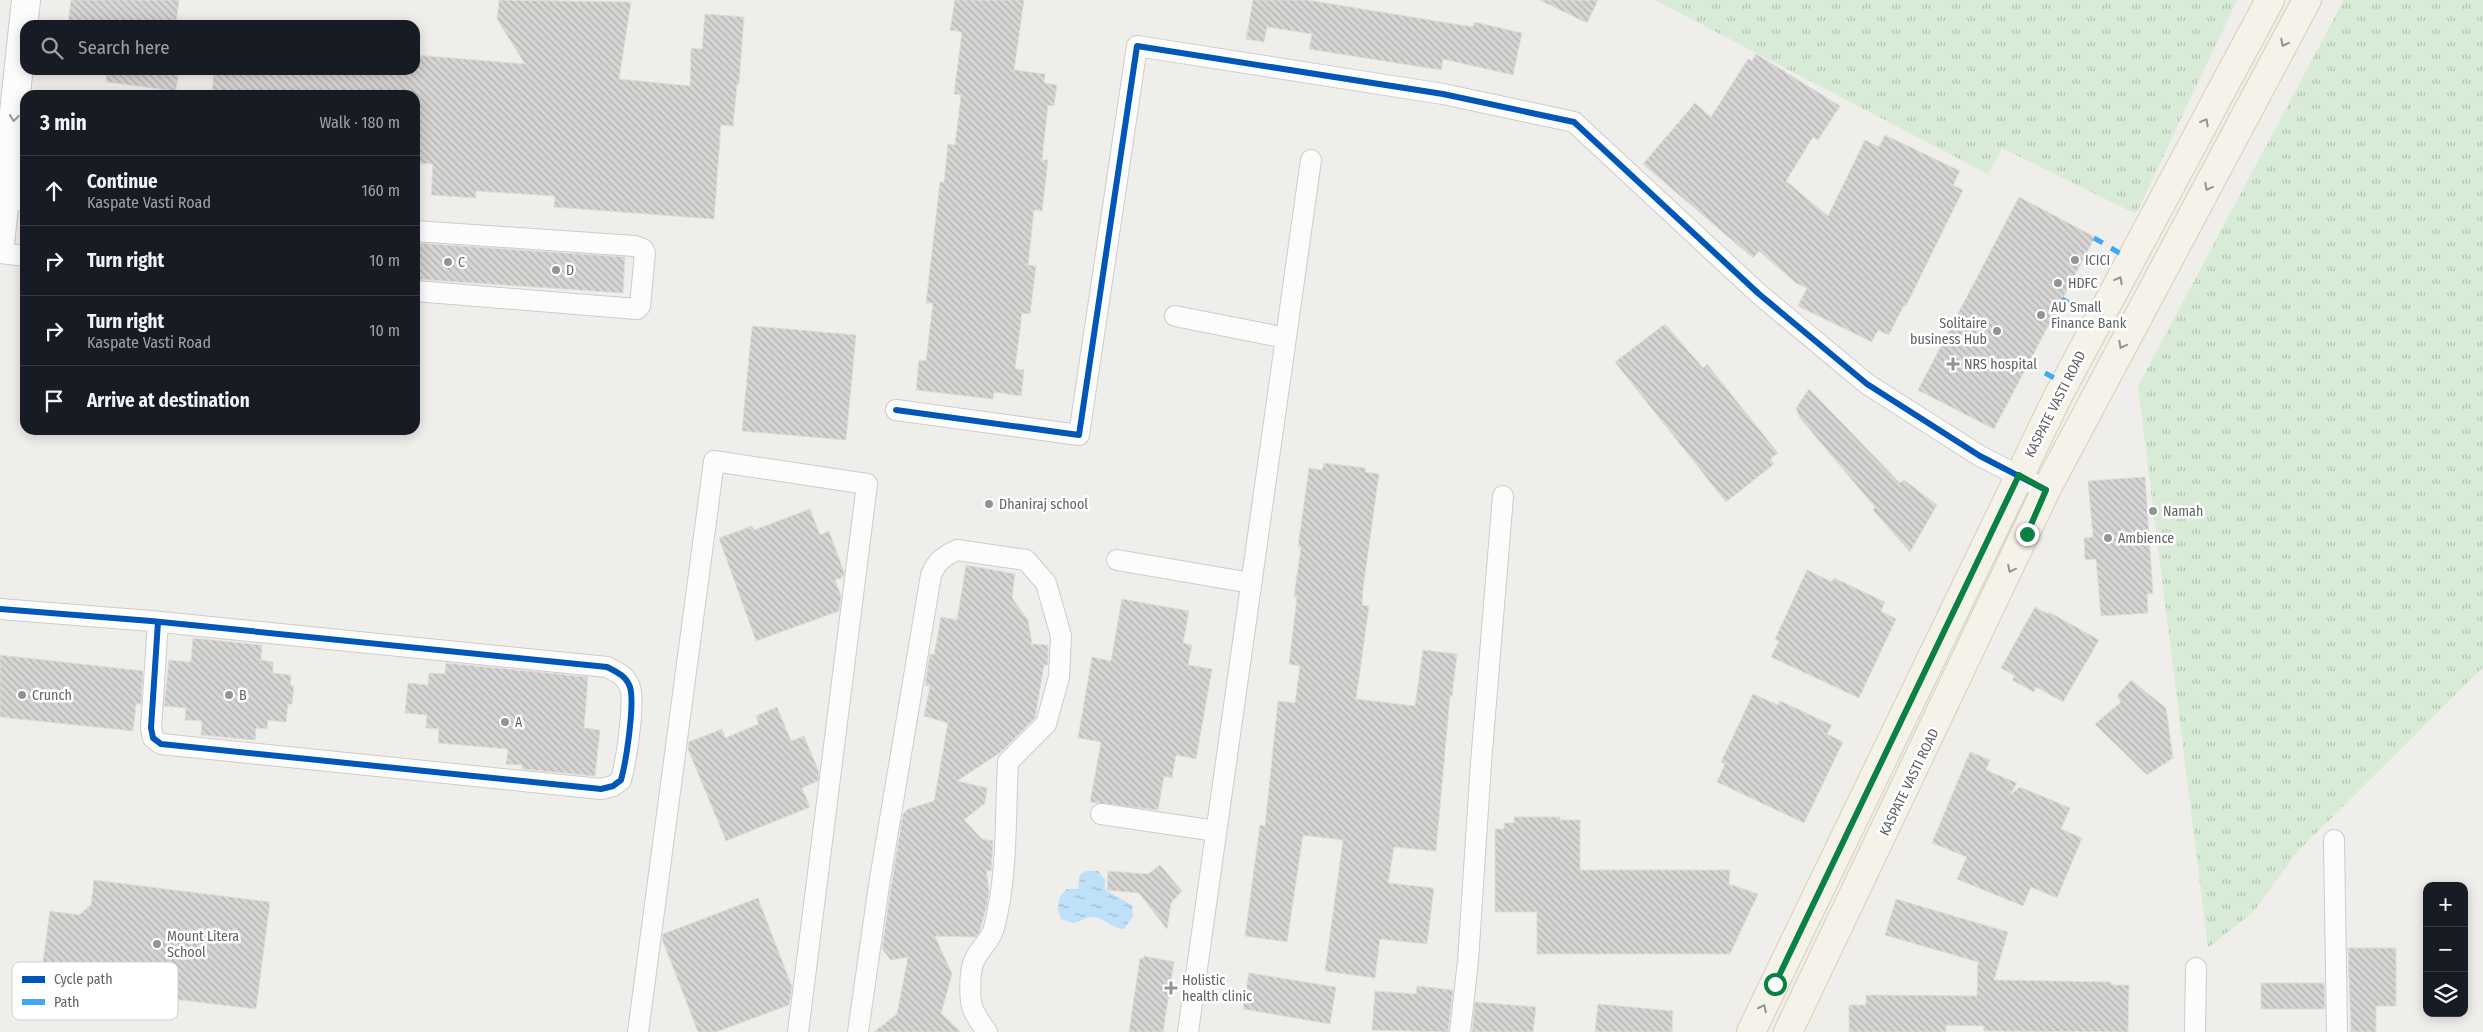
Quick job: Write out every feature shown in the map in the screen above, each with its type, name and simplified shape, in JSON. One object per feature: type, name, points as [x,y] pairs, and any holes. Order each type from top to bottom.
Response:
[{"type":"main road","points":[[24,20],[26,0]]},
{"type":"main road","name":"KASPATE VASTI ROAD","points":[[1751,1032],[2019,475],[2133,254],[2270,0]]},
{"type":"main road","name":"KASPATE VASTI ROAD","points":[[1788,1032],[2046,490],[2307,0]]},
{"type":"main road","points":[[0,244],[9,193],[20,68]]},
{"type":"street","points":[[896,410],[1079,435],[1137,46],[1443,94],[1574,122],[1759,294],[1867,384],[1980,456],[2046,490]]},
{"type":"street","points":[[1188,1032],[1311,160]]},
{"type":"street","points":[[420,231],[636,246],[643,249],[645,253],[640,306],[637,309],[420,291]]},
{"type":"street","points":[[0,253],[20,255]]},
{"type":"street","points":[[1176,316],[1286,338]]},
{"type":"street","points":[[638,1032],[714,461],[867,484],[798,1032]]},
{"type":"street","points":[[1460,1032],[1468,961],[1481,763],[1503,496]]},
{"type":"street","points":[[858,1032],[879,885],[931,575],[935,565],[946,555],[956,550],[1026,560],[1046,584],[1061,636],[1059,677],[1046,724],[1008,762],[1004,834],[1006,859],[991,939],[976,957],[972,967],[972,1007],[986,1032]]},
{"type":"street","points":[[1117,560],[1251,583]]},
{"type":"street","points":[[0,609],[158,622],[607,667],[624,677],[630,688],[631,715],[621,780],[613,786],[601,789],[161,744],[153,738],[150,728],[158,622]]},
{"type":"street","points":[[1101,814],[1216,831]]},
{"type":"street","points":[[2334,840],[2337,1032]]},
{"type":"street","points":[[2195,1032],[2196,968]]},
{"type":"green space","points":[[1655,0],[2237,0],[2136,214],[2002,148],[1988,174]]},
{"type":"green space","points":[[2344,0],[2483,0],[2483,667],[2297,852],[2254,911],[2208,948],[2138,386]]},
{"type":"water","points":[[1086,871],[1098,871],[1105,880],[1105,890],[1132,905],[1133,916],[1124,929],[1093,917],[1073,923],[1061,919],[1058,907],[1061,895],[1067,889],[1078,889],[1080,875]]},
{"type":"building","points":[[71,0],[179,0],[177,20],[69,20]]},
{"type":"building","points":[[499,0],[631,2],[619,79],[690,86],[691,48],[702,49],[705,14],[744,17],[739,84],[737,84],[733,126],[721,125],[714,219],[554,207],[555,196],[476,191],[476,198],[431,195],[433,164],[420,163],[420,90],[212,90],[214,75],[420,75],[420,55],[525,64],[497,19]]},
{"type":"building","points":[[955,0],[1024,0],[1014,70],[1045,74],[1044,83],[1057,85],[1054,106],[1048,105],[1042,160],[1048,160],[1042,211],[1034,210],[1028,265],[1036,266],[1030,314],[1022,313],[1015,369],[1024,370],[1021,396],[994,392],[993,399],[916,390],[919,360],[926,361],[933,303],[926,303],[940,182],[944,182],[948,144],[955,145],[961,95],[954,94],[962,32],[950,30]]},
{"type":"building","points":[[1253,0],[1307,0],[1473,27],[1474,22],[1522,33],[1513,75],[1443,59],[1441,70],[1309,49],[1312,34],[1267,27],[1264,42],[1246,39]]},
{"type":"building","points":[[1540,0],[1598,0],[1587,23]]},
{"type":"building","points":[[1756,54],[1840,106],[1818,140],[1813,137],[1786,181],[1828,216],[1865,140],[1879,147],[1885,135],[1960,171],[1953,185],[1963,190],[1906,306],[1904,305],[1889,335],[1878,330],[1872,342],[1798,306],[1807,288],[1796,283],[1759,251],[1753,258],[1643,164],[1695,103],[1711,117],[1748,59],[1752,61]]},
{"type":"building","points":[[107,75],[178,75],[176,90],[106,82]]},
{"type":"building","name":"Solitaire business Hub","points":[[2019,197],[2095,237],[1994,429],[1918,390]]},
{"type":"building","name":"D","points":[[420,243],[625,257],[623,293],[420,279]]},
{"type":"building","points":[[1665,324],[1703,368],[1707,364],[1778,453],[1770,459],[1774,464],[1726,502],[1615,362]]},
{"type":"building","points":[[752,326],[856,335],[846,440],[742,431]]},
{"type":"building","points":[[1809,389],[1900,483],[1904,480],[1937,505],[1910,552],[1873,510],[1875,507],[1800,418],[1796,408]]},
{"type":"building","points":[[1324,463],[1366,468],[1365,472],[1379,474],[1363,589],[1362,605],[1369,606],[1356,699],[1415,706],[1423,650],[1457,654],[1452,696],[1450,696],[1436,851],[1394,847],[1388,883],[1434,888],[1427,944],[1380,939],[1375,978],[1325,971],[1343,840],[1303,835],[1287,942],[1245,936],[1260,825],[1265,826],[1278,701],[1295,703],[1300,666],[1289,664],[1297,597],[1294,597],[1301,547],[1298,546],[1309,468],[1322,470]]},
{"type":"building","points":[[2145,477],[2153,593],[2147,594],[2148,613],[2101,616],[2096,559],[2085,560],[2084,538],[2093,537],[2088,481]]},
{"type":"building","points":[[810,509],[820,535],[829,531],[844,572],[843,577],[835,580],[841,596],[839,611],[756,641],[719,538],[752,526],[754,530]]},
{"type":"building","points":[[966,565],[1015,574],[1012,598],[1028,620],[1032,644],[1048,645],[1048,665],[1044,665],[1035,718],[1001,752],[957,781],[987,788],[985,803],[964,820],[982,839],[993,841],[991,871],[986,870],[989,890],[987,905],[979,933],[976,937],[935,936],[952,974],[941,1013],[961,1032],[874,1032],[897,1014],[908,957],[891,960],[882,949],[891,887],[903,814],[908,809],[934,801],[948,723],[924,716],[930,686],[925,685],[930,654],[934,655],[941,617],[957,620]]},
{"type":"building","points":[[1807,570],[1832,582],[1834,578],[1885,602],[1881,611],[1896,619],[1859,698],[1771,657],[1779,641],[1775,639]]},
{"type":"building","points":[[1122,599],[1189,611],[1183,643],[1192,645],[1188,665],[1212,669],[1196,759],[1176,755],[1172,778],[1164,776],[1158,810],[1090,802],[1101,742],[1078,738],[1092,657],[1111,661]]},
{"type":"building","points":[[2035,607],[2048,614],[2049,612],[2099,640],[2063,702],[2036,687],[2034,692],[2012,680],[2015,676],[2001,668]]},
{"type":"building","name":"B","points":[[193,638],[262,645],[261,660],[273,662],[273,673],[291,675],[290,685],[294,686],[292,704],[288,704],[286,722],[268,720],[267,729],[256,728],[255,740],[201,735],[202,721],[185,720],[186,708],[164,706],[169,660],[191,662]]},
{"type":"building","points":[[0,655],[143,671],[141,704],[136,704],[133,731],[0,717]]},
{"type":"building","name":"A","points":[[446,663],[588,677],[584,728],[600,730],[595,776],[522,769],[522,765],[506,764],[508,749],[438,743],[439,729],[426,728],[427,715],[405,713],[408,683],[428,685],[429,673],[445,674]]},
{"type":"building","points":[[2131,680],[2166,708],[2173,758],[2147,775],[2095,724],[2121,702],[2117,696]]},
{"type":"building","points":[[1753,694],[1778,705],[1780,701],[1832,725],[1827,734],[1843,742],[1804,823],[1717,782],[1725,764],[1721,762]]},
{"type":"building","points":[[777,707],[791,741],[804,736],[819,772],[818,781],[802,788],[810,807],[726,841],[688,749],[689,742],[722,729],[725,738],[759,724],[756,716]]},
{"type":"building","points":[[1970,752],[1990,760],[1986,770],[2017,783],[2009,796],[2020,787],[2070,808],[2061,829],[2082,838],[2057,898],[2031,887],[2023,906],[1957,879],[1967,857],[1932,843]]},
{"type":"building","points":[[1514,817],[1560,817],[1560,820],[1580,820],[1580,870],[1730,870],[1729,884],[1758,894],[1730,954],[1537,954],[1537,912],[1495,912],[1495,829],[1504,829],[1504,823],[1514,823]]},
{"type":"building","points":[[1160,865],[1182,891],[1171,903],[1167,929],[1139,893],[1107,890],[1108,871],[1148,874]]},
{"type":"building","points":[[94,880],[270,902],[256,1009],[178,1000],[178,962],[43,962],[50,911],[79,915],[91,905]]},
{"type":"building","points":[[758,898],[792,987],[789,1005],[716,1032],[698,1032],[662,939],[663,934]]},
{"type":"building","points":[[1896,899],[2008,932],[1994,980],[2111,982],[2111,985],[2129,985],[2128,1032],[1984,1031],[1984,1026],[1946,1025],[1946,1032],[1849,1032],[1849,1005],[1866,1005],[1866,995],[1977,996],[1978,962],[1885,935]]},
{"type":"building","points":[[2348,948],[2396,948],[2396,1006],[2376,1006],[2376,1032],[2351,1032]]},
{"type":"building","points":[[1144,956],[1174,962],[1163,1032],[1129,1032],[1140,958],[1144,958]]},
{"type":"building","points":[[1249,973],[1336,987],[1330,1024],[1243,1009]]},
{"type":"building","points":[[2261,983],[2324,983],[2325,1009],[2261,1009]]},
{"type":"building","points":[[1417,986],[1453,990],[1448,1032],[1372,1030],[1375,991],[1416,994]]},
{"type":"building","points":[[1475,1002],[1536,1007],[1533,1032],[1472,1032]]},
{"type":"building","points":[[1598,1004],[1673,1011],[1672,1032],[1595,1032]]},
{"type":"marked path","points":[[2094,238],[2103,243]]},
{"type":"marked path","points":[[2111,248],[2121,254]]},
{"type":"marked path","points":[[2062,299],[2071,304]]},
{"type":"marked path","points":[[2079,308],[2090,314]]},
{"type":"marked path","points":[[2029,363],[2037,369]]},
{"type":"marked path","points":[[2045,373],[2056,379]]},
{"type":"cycle path","points":[[896,410],[1079,435],[1137,46],[1443,94],[1574,122],[1759,294],[1867,384],[1980,456],[2046,490]]},
{"type":"cycle path","points":[[0,609],[151,621],[607,667],[624,677],[630,687],[631,695],[629,733],[621,780],[613,786],[601,789],[161,744],[153,738],[151,728],[158,622]]},
{"type":"place","name":"ICICI","points":[[2075,260]]},
{"type":"place","name":"C","points":[[448,262]]},
{"type":"place","name":"D","points":[[556,270]]},
{"type":"place","name":"HDFC","points":[[2058,283]]},
{"type":"place","name":"AU Small Finance Bank","points":[[2041,315]]},
{"type":"place","name":"Solitaire business Hub","points":[[1997,331]]},
{"type":"place","name":"NRS hospital","points":[[1953,364]]},
{"type":"place","name":"Dhaniraj school","points":[[989,504]]},
{"type":"place","name":"Namah","points":[[2153,511]]},
{"type":"place","name":"Ambience","points":[[2108,538]]},
{"type":"place","name":"Crunch","points":[[22,695]]},
{"type":"place","name":"B","points":[[229,695]]},
{"type":"place","name":"A","points":[[505,722]]},
{"type":"place","name":"Mount Litera School","points":[[157,944]]},
{"type":"place","name":"Holistic health clinic","points":[[1171,988]]},
{"type":"route","points":[[1775,984],[2019,475],[2046,490],[2027,534]]}]
